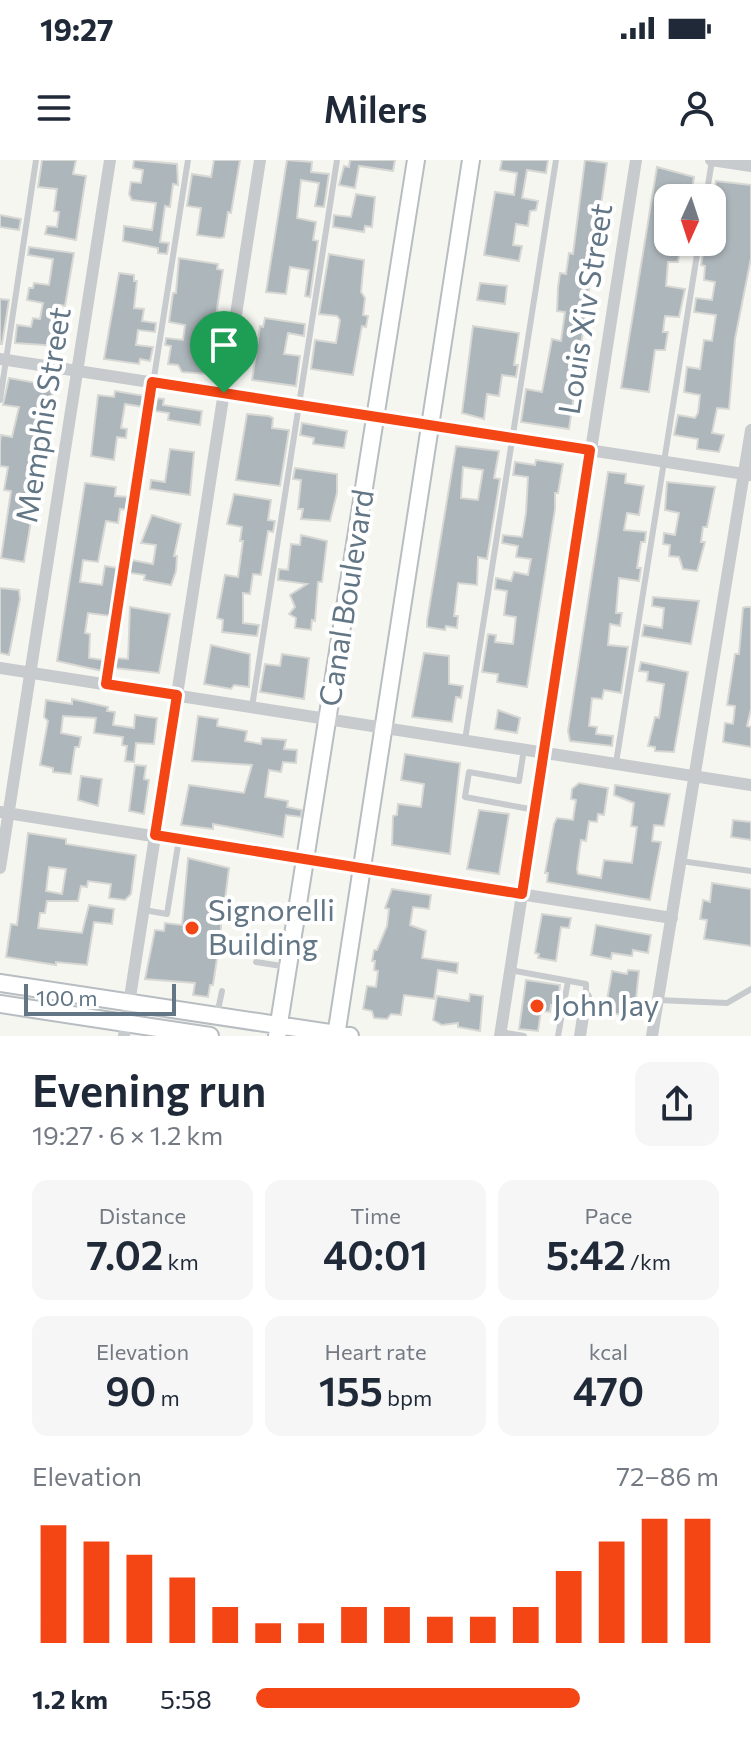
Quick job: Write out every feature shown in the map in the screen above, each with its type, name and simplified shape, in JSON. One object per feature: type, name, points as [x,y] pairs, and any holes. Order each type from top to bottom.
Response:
[{"type":"main road","name":"Canal Boulevard","points":[[278,1030],[416,160]]},
{"type":"main road","name":"Canal Boulevard","points":[[341,1035],[360,868],[471,160]]},
{"type":"main road","points":[[0,983],[217,1015],[278,1030],[341,1035]]},
{"type":"main road","points":[[51,1012],[54,991]]},
{"type":"main road","points":[[0,1004],[51,1012],[125,1030],[212,1036],[217,1015]]},
{"type":"street","name":"Memphis Street","points":[[0,868],[4,813],[30,673],[110,160]]},
{"type":"street","points":[[125,1030],[260,160]]},
{"type":"street","name":"Louis Xiv Street","points":[[501,1034],[636,160]]},
{"type":"street","points":[[711,160],[751,166]]},
{"type":"street","points":[[3,359],[748,475]]},
{"type":"street","points":[[652,1036],[748,475],[751,430]]},
{"type":"street","points":[[0,668],[751,785]]},
{"type":"street","points":[[4,813],[179,839],[244,856],[360,868],[672,918]]},
{"type":"street","points":[[580,1036],[586,997]]},
{"type":"lane","points":[[0,400],[3,359],[36,160]]},
{"type":"lane","points":[[106,684],[188,160]]},
{"type":"lane","points":[[252,707],[337,160]]},
{"type":"lane","points":[[465,740],[556,160]]},
{"type":"lane","points":[[708,184],[711,160]]},
{"type":"lane","points":[[616,763],[697,256]]},
{"type":"lane","points":[[524,749],[519,781],[469,772],[465,797],[535,810]]},
{"type":"lane","points":[[144,910],[167,914],[179,839]]},
{"type":"lane","points":[[681,861],[751,871]]},
{"type":"lane","points":[[259,943],[291,949]]},
{"type":"lane","points":[[256,962],[288,967]]},
{"type":"lane","points":[[510,970],[586,984],[586,997]]},
{"type":"lane","points":[[558,1036],[568,981]]},
{"type":"lane","points":[[657,1000],[727,1003],[751,989]]},
{"type":"lane","points":[[217,1015],[222,991]]},
{"type":"lane","points":[[501,1034],[524,1036]]},
{"type":"building","points":[[42,160],[76,160],[73,174],[86,176],[76,240],[45,234],[47,226],[57,227],[59,212],[54,211],[57,189],[38,187]]},
{"type":"building","points":[[134,160],[177,164],[178,185],[173,184],[170,207],[165,206],[160,242],[169,243],[167,254],[158,253],[158,248],[123,241],[124,226],[152,230],[156,203],[132,200],[129,194],[131,182],[141,183],[143,170],[133,168]]},
{"type":"building","points":[[214,160],[240,160],[231,213],[228,212],[224,237],[220,238],[197,235],[201,208],[187,206],[192,174],[211,177]]},
{"type":"building","points":[[287,160],[312,162],[311,172],[329,174],[324,207],[315,206],[319,183],[301,180],[297,218],[316,222],[313,240],[318,241],[310,297],[305,296],[309,270],[290,267],[286,294],[266,292]]},
{"type":"building","points":[[350,160],[395,160],[393,171],[359,166],[355,188],[339,185],[344,166],[349,167]]},
{"type":"building","points":[[502,160],[548,160],[546,173],[527,170],[522,198],[538,201],[536,210],[530,211],[528,226],[516,224],[513,245],[522,246],[519,261],[484,255],[495,192],[514,195],[517,173],[500,170]]},
{"type":"building","points":[[585,160],[607,163],[569,429],[521,422],[526,389],[542,392],[552,339],[561,341],[565,312],[557,311],[558,287],[560,273],[566,274],[569,253],[573,254]]},
{"type":"building","points":[[657,167],[694,177],[693,184],[654,184]]},
{"type":"building","points":[[716,181],[751,185],[751,258],[735,339],[729,409],[717,408],[712,433],[724,435],[719,452],[697,449],[698,439],[674,435],[678,415],[695,418],[698,413],[700,395],[684,392],[687,367],[700,369],[704,340],[712,341],[716,315],[694,312],[696,298],[712,300],[715,282],[704,280],[703,256],[726,256],[726,184],[715,184]]},
{"type":"building","points":[[654,185],[654,256],[679,256],[678,262],[668,262],[666,286],[685,289],[679,317],[665,316],[663,332],[668,332],[665,350],[655,350],[649,392],[621,388]]},
{"type":"building","points":[[356,194],[375,197],[372,227],[365,226],[364,232],[333,227],[334,215],[351,217]]},
{"type":"building","points":[[0,215],[21,219],[19,230],[0,227]]},
{"type":"building","points":[[29,247],[74,253],[65,306],[60,305],[58,321],[63,322],[59,346],[15,343],[17,325],[31,327],[33,318],[40,319],[43,303],[27,300],[29,288],[33,288],[34,283],[49,285],[53,259],[28,255]]},
{"type":"building","points":[[329,254],[364,260],[361,292],[365,298],[363,315],[368,316],[366,327],[362,326],[353,375],[311,369],[315,340],[336,343],[340,320],[337,316],[319,314]]},
{"type":"building","points":[[179,258],[218,264],[217,269],[223,270],[207,374],[182,372],[178,365],[168,364],[171,346],[165,345],[166,338],[183,340],[185,325],[169,322],[173,293],[176,293]]},
{"type":"building","points":[[119,273],[134,275],[134,281],[137,281],[134,308],[144,309],[142,321],[156,323],[155,332],[138,330],[136,345],[153,347],[150,361],[140,359],[139,364],[104,359]]},
{"type":"building","points":[[480,283],[507,286],[505,304],[477,300]]},
{"type":"building","points":[[0,299],[9,300],[2,344],[0,344]]},
{"type":"building","points":[[265,318],[305,324],[304,336],[288,333],[284,354],[300,356],[296,386],[252,380],[260,326],[263,327]]},
{"type":"building","points":[[473,326],[519,333],[514,365],[518,365],[516,377],[502,375],[499,396],[487,394],[484,419],[462,413]]},
{"type":"building","points":[[9,378],[54,386],[24,562],[1,558],[11,491],[4,490],[8,467],[0,466],[0,442],[1,435],[12,437],[19,407],[3,405]]},
{"type":"building","points":[[115,391],[145,396],[143,407],[125,404],[121,428],[127,429],[126,438],[117,437],[114,460],[91,456],[98,395],[114,397]]},
{"type":"building","points":[[157,398],[164,399],[163,405],[202,411],[200,425],[168,420],[169,413],[155,411]]},
{"type":"building","points":[[247,414],[269,416],[273,418],[272,428],[289,430],[280,486],[236,480]]},
{"type":"building","points":[[302,423],[347,431],[344,448],[313,444],[314,438],[300,435]]},
{"type":"building","points":[[456,446],[499,451],[494,478],[500,479],[487,559],[478,557],[477,585],[458,583],[454,616],[458,616],[457,628],[427,627]],"holes":[[[463,467],[483,470],[478,500],[461,498]]]},
{"type":"building","points":[[170,449],[194,452],[190,495],[150,489],[151,480],[165,482]]},
{"type":"building","points":[[536,460],[563,464],[558,493],[555,493],[527,687],[497,682],[498,674],[482,672],[488,634],[496,635],[495,642],[513,644],[516,617],[504,615],[507,591],[495,589],[496,578],[511,581],[514,572],[528,575],[531,559],[516,557],[518,546],[502,543],[503,535],[522,537],[526,513],[528,477],[513,475],[515,462],[535,465]]},
{"type":"building","points":[[295,468],[337,474],[337,493],[330,521],[301,519],[303,509],[298,509],[301,480],[293,479]]},
{"type":"building","points":[[608,472],[626,474],[625,483],[644,486],[639,515],[627,513],[624,530],[646,532],[645,542],[641,542],[637,568],[641,568],[639,581],[619,578],[616,613],[622,613],[620,626],[610,624],[608,645],[628,647],[621,693],[604,690],[602,699],[592,698],[589,726],[597,727],[596,734],[613,736],[612,746],[570,741],[568,731]]},
{"type":"building","points":[[667,482],[715,487],[707,527],[703,527],[701,542],[705,542],[697,571],[683,569],[679,557],[669,556],[670,545],[663,544],[664,533],[675,535],[679,513],[665,510]]},
{"type":"building","points":[[85,483],[116,487],[115,496],[129,497],[127,510],[120,509],[118,523],[106,521],[98,562],[83,560],[80,582],[102,585],[105,566],[118,568],[111,616],[88,613],[85,633],[90,634],[89,658],[104,660],[102,671],[57,661]]},
{"type":"building","points":[[234,494],[271,500],[268,520],[275,521],[273,532],[268,531],[261,575],[253,574],[250,594],[243,593],[243,623],[259,625],[257,636],[222,632],[223,620],[217,618],[225,575],[238,577],[243,541],[240,541],[242,527],[227,524]]},
{"type":"building","points":[[152,515],[181,524],[174,556],[177,556],[176,571],[171,585],[144,580],[145,575],[130,573],[131,560],[153,564],[156,545],[141,543]]},
{"type":"building","points":[[301,535],[327,541],[311,630],[295,628],[296,618],[289,614],[295,607],[290,595],[307,584],[278,580],[279,569],[288,570],[291,544],[300,545]]},
{"type":"building","points":[[0,588],[19,590],[9,655],[0,653]]},
{"type":"building","points":[[653,597],[699,601],[691,644],[642,636],[644,625],[662,628],[664,608],[652,606]]},
{"type":"building","points":[[130,607],[170,614],[159,673],[115,668],[116,658],[128,659]]},
{"type":"building","points":[[751,607],[751,709],[747,726],[751,727],[751,747],[723,742],[725,723],[733,724],[735,706],[727,705],[735,654],[739,654],[743,608]]},
{"type":"building","points":[[211,645],[250,654],[249,687],[234,685],[231,689],[204,684]]},
{"type":"building","points":[[424,653],[449,656],[449,684],[463,686],[461,698],[456,697],[452,722],[412,717]]},
{"type":"building","points":[[282,654],[309,658],[304,699],[260,692],[265,664],[280,666]]},
{"type":"building","points":[[641,662],[688,672],[674,752],[655,751],[655,747],[648,746],[655,717],[659,718],[664,684],[647,681],[648,672],[639,671]]},
{"type":"building","points":[[72,699],[108,707],[107,711],[115,712],[113,725],[134,728],[135,715],[157,718],[154,744],[136,743],[134,762],[125,761],[127,746],[122,745],[123,737],[94,733],[96,718],[63,716],[61,733],[81,737],[79,747],[75,747],[71,774],[53,772],[53,768],[40,765],[48,721],[44,717],[46,700],[72,704]]},
{"type":"building","points":[[498,710],[520,718],[517,733],[495,729]]},
{"type":"building","points":[[198,716],[218,719],[217,726],[247,731],[245,741],[261,744],[262,738],[286,740],[284,749],[297,750],[296,763],[283,762],[281,772],[269,770],[265,797],[288,801],[287,807],[302,810],[301,817],[286,815],[283,837],[213,824],[213,829],[181,825],[189,785],[244,793],[252,765],[192,761]]},
{"type":"building","points":[[405,754],[460,763],[450,854],[392,845],[393,816],[397,815],[398,804],[421,807],[424,784],[401,780]]},
{"type":"building","points":[[135,765],[146,766],[144,779],[149,780],[144,814],[129,811]]},
{"type":"building","points":[[81,776],[102,779],[98,806],[78,800]]},
{"type":"building","points":[[579,783],[608,788],[604,815],[598,814],[597,822],[589,821],[586,841],[581,840],[577,869],[578,874],[601,878],[604,860],[632,863],[637,827],[631,826],[634,803],[614,795],[615,785],[670,794],[664,826],[654,825],[652,841],[661,842],[650,900],[547,882],[548,873],[545,873],[554,824],[557,818],[573,820],[576,800],[571,799],[572,789]]},
{"type":"building","points":[[479,810],[509,814],[499,874],[467,869]]},
{"type":"building","points":[[733,820],[751,822],[751,840],[731,837]]},
{"type":"building","points":[[28,833],[66,839],[66,844],[136,855],[131,894],[125,900],[109,898],[111,884],[88,881],[87,887],[81,886],[78,901],[47,901],[45,913],[40,913],[38,928],[82,933],[89,905],[114,909],[112,924],[94,922],[87,965],[56,962],[56,965],[6,957],[11,924],[17,925]],"holes":[[[49,867],[66,869],[62,894],[46,891]]]},
{"type":"building","name":"Signorelli Building","points":[[188,858],[229,868],[224,907],[214,921],[221,922],[221,932],[213,985],[210,985],[208,997],[193,995],[195,983],[145,979],[155,930],[164,931],[165,923],[182,925]]},
{"type":"building","points":[[712,883],[751,889],[751,946],[704,939],[707,920],[700,919],[703,900],[710,902]]},
{"type":"building","points":[[392,889],[431,895],[429,909],[413,907],[410,925],[426,931],[422,958],[458,963],[457,973],[438,970],[434,999],[404,995],[401,1015],[391,1014],[387,1019],[374,1018],[372,1011],[363,1009],[367,986],[376,987],[378,971],[374,970],[375,961],[372,961],[374,950],[377,950],[387,926],[389,909],[385,908]]},
{"type":"building","points":[[542,914],[571,918],[569,928],[561,927],[556,961],[538,958],[539,954],[535,953]]},
{"type":"building","points":[[596,925],[651,935],[648,953],[633,950],[632,956],[612,953],[611,959],[591,955]]},
{"type":"building","points":[[628,970],[639,971],[634,1017],[605,1012],[612,971],[627,974]]},
{"type":"building","name":"John Jay","points":[[526,980],[560,985],[557,1006],[551,1005],[550,1012],[541,1011],[538,1031],[519,1029]]},
{"type":"building","points":[[470,994],[483,996],[480,1031],[458,1027],[458,1023],[442,1025],[433,1020],[437,996],[469,1001]]},
{"type":"place","name":"Signorelli Building","points":[[192,928]]},
{"type":"place","name":"John Jay","points":[[537,1006]]},
{"type":"route","points":[[152,382],[224,393],[590,450],[522,894],[155,835],[177,695],[106,684],[127,540],[152,382]]}]
